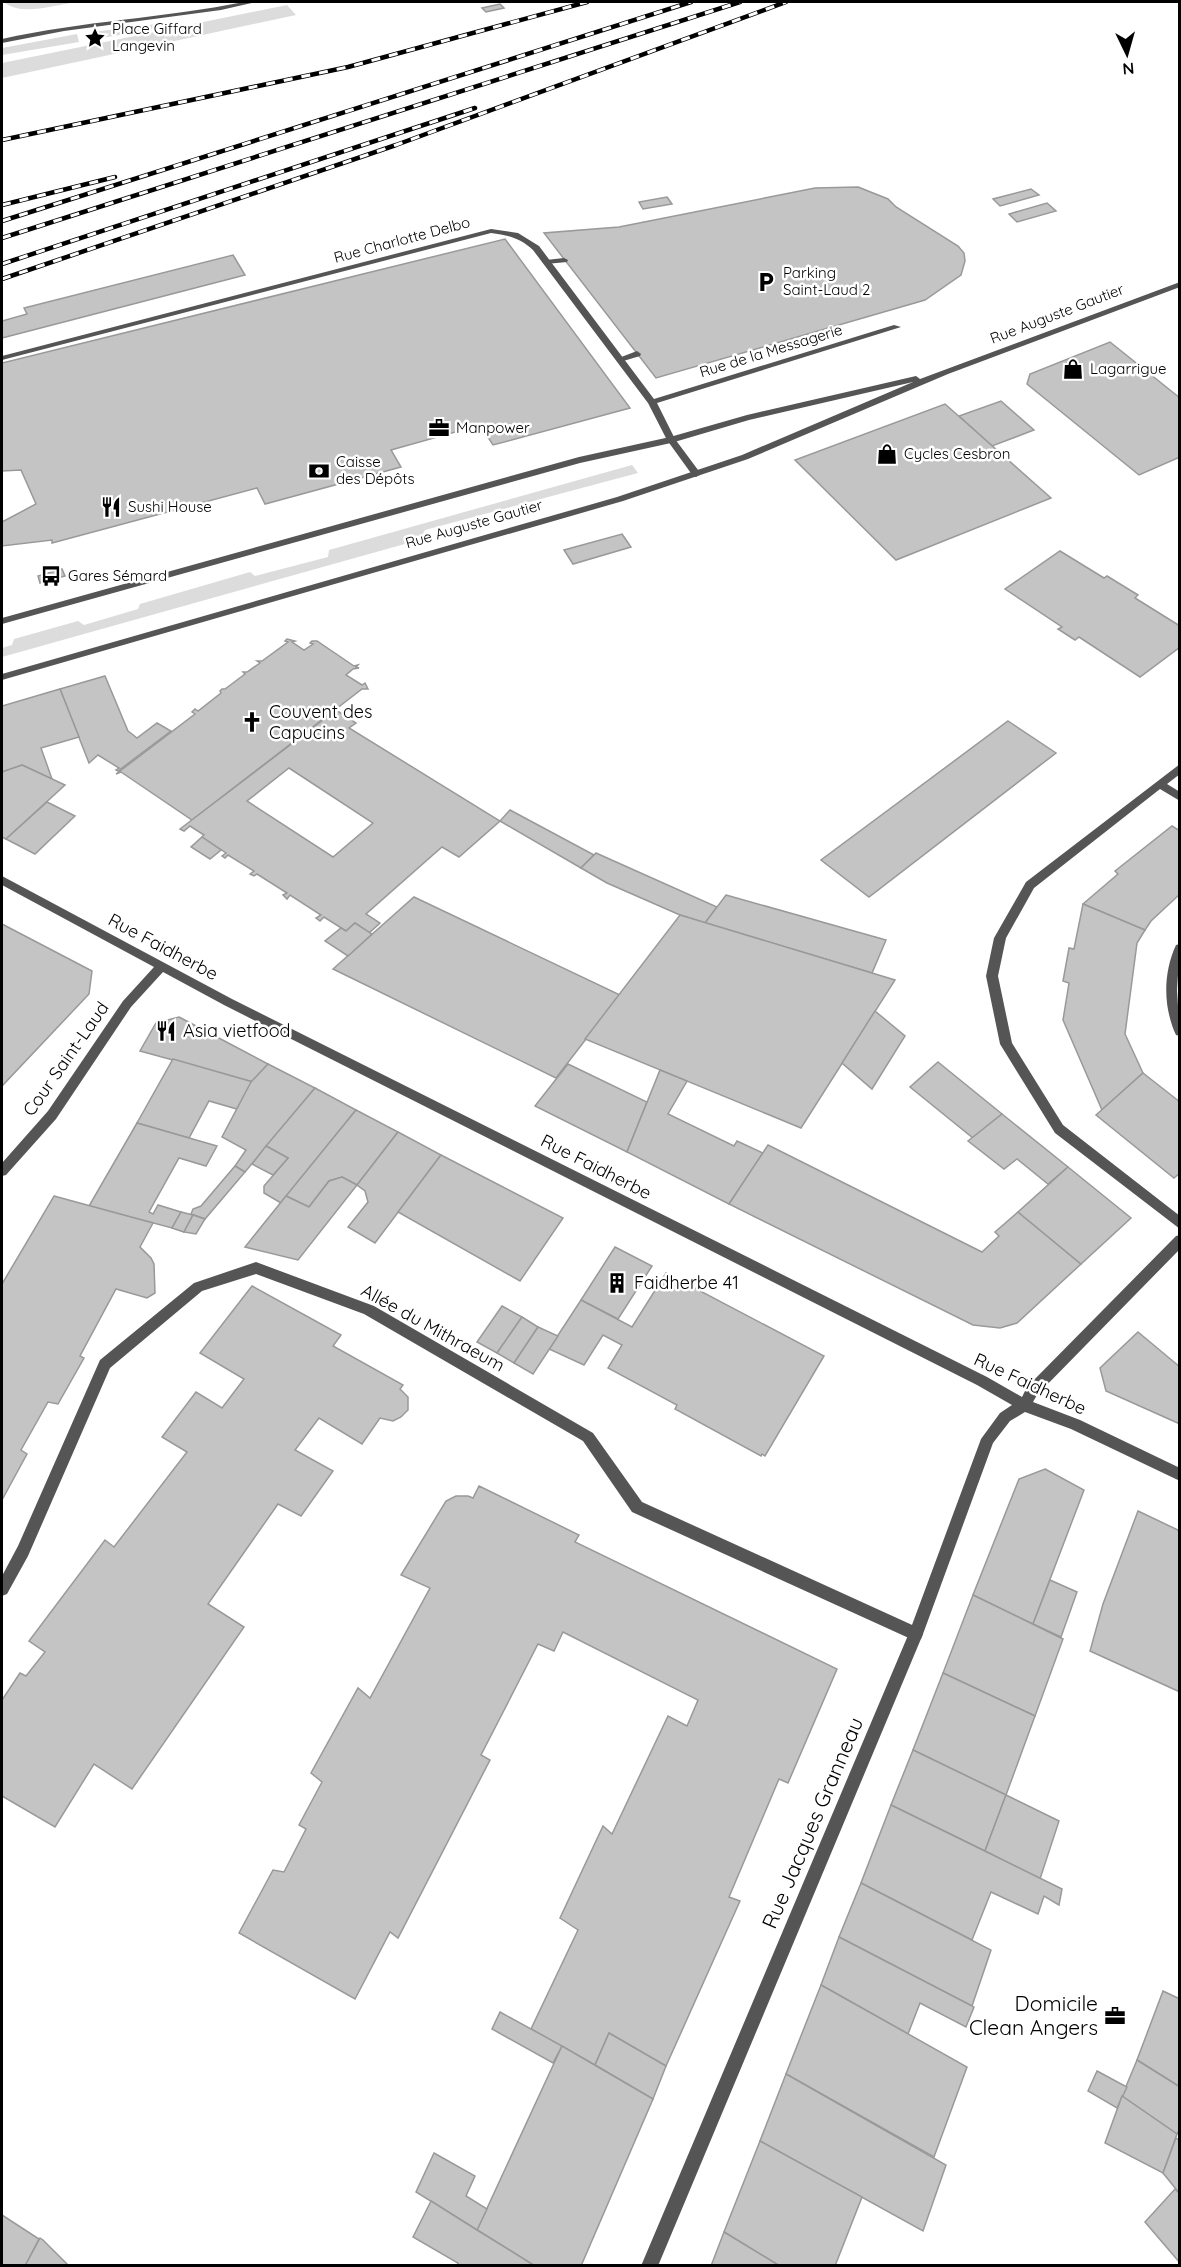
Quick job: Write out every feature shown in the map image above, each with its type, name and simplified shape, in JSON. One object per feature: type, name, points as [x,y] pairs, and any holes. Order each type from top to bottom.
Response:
[{"type":"street","points":[[4,38],[82,26],[207,12],[252,2]]},
{"type":"street","name":"Rue Charlotte Delbo","points":[[2,358],[491,231],[523,236],[546,262],[652,402],[671,440],[696,474]]},
{"type":"street","points":[[546,262],[564,260]]},
{"type":"street","name":"Rue Auguste Gautier","points":[[2,676],[620,499],[745,458],[945,372],[1179,284]]},
{"type":"street","name":"Rue de la Messagerie","points":[[652,402],[897,327]]},
{"type":"street","points":[[620,359],[637,354]]},
{"type":"street","name":"Rue Auguste Gautier","points":[[2,621],[579,460],[671,440],[747,418],[945,372]]},
{"type":"street","points":[[1179,768],[1030,885],[1000,938],[992,975],[1006,1044],[1059,1129],[1179,1224]]},
{"type":"street","points":[[1159,784],[1179,797]]},
{"type":"street","name":"Rue Faidherbe","points":[[2,880],[160,967],[974,1377],[1024,1405],[1075,1424],[1179,1475]]},
{"type":"street","points":[[1179,948],[1174,962],[1171,988],[1174,1016],[1179,1032]]},
{"type":"street","name":"Cour Saint-Laud","points":[[2,1171],[52,1115],[127,1004],[160,967]]},
{"type":"street","name":"Rue Jacques Granneau","points":[[649,2265],[916,1634],[988,1439],[1005,1417],[1024,1405],[1032,1391],[1179,1240]]},
{"type":"street","name":"Allée du Mithraeum","points":[[2,1589],[23,1551],[105,1364],[198,1287],[256,1268],[369,1310],[588,1437],[637,1507],[916,1634]]},
{"type":"shaded area","points":[[4,2],[71,2],[71,3],[27,9]]},
{"type":"shaded area","points":[[287,5],[296,15],[2,78],[2,63]]},
{"type":"shaded area","points":[[165,23],[165,27],[91,40],[92,32]]},
{"type":"shaded area","points":[[77,34],[79,42],[2,55],[2,48]]},
{"type":"shaded area","points":[[632,465],[638,473],[425,530],[419,540],[2,657],[2,648],[12,645],[14,639],[78,621],[84,625],[138,609],[140,604],[250,572],[255,576],[328,557],[329,550]]},
{"type":"building","points":[[500,4],[504,8],[486,12],[482,8]]},
{"type":"building","name":"Parking Saint-Laud 2","points":[[858,187],[888,199],[896,207],[958,246],[964,253],[965,261],[961,275],[925,300],[656,378],[544,233],[619,227],[815,188]]},
{"type":"building","points":[[1031,189],[1039,195],[1000,206],[993,199]]},
{"type":"building","points":[[667,197],[672,204],[643,209],[639,202]]},
{"type":"building","points":[[1047,203],[1056,211],[1017,222],[1009,214]]},
{"type":"building","points":[[505,239],[630,408],[493,445],[480,425],[391,450],[401,467],[265,504],[257,488],[52,543],[52,540],[2,546],[2,522],[36,504],[21,470],[2,471],[2,363]]},
{"type":"building","points":[[233,255],[245,275],[2,338],[2,321],[27,314],[24,308]]},
{"type":"building","points":[[1110,342],[1180,398],[1180,457],[1139,475],[1027,384],[1030,374]]},
{"type":"building","points":[[1001,401],[1034,430],[992,446],[959,416]]},
{"type":"building","points":[[945,404],[1051,498],[896,560],[795,460]]},
{"type":"building","points":[[622,534],[631,547],[573,564],[564,550]]},
{"type":"building","points":[[1060,551],[1104,578],[1107,576],[1138,595],[1135,598],[1180,626],[1180,647],[1140,677],[1079,637],[1075,640],[1058,629],[1062,627],[1005,589]]},
{"type":"building","points":[[62,569],[65,576],[40,583],[38,576]]},
{"type":"building","name":"Couvent des Capucins","points":[[287,639],[295,641],[292,642],[304,650],[313,644],[310,643],[312,641],[317,641],[354,666],[358,665],[356,667],[359,668],[353,669],[346,675],[362,685],[365,683],[368,689],[362,689],[192,820],[121,772],[116,774],[195,714],[192,712],[195,709],[198,711],[221,693],[222,689],[245,674],[243,672],[247,672],[260,663],[257,661],[262,661],[288,642],[285,641]]},
{"type":"building","points":[[105,676],[128,731],[137,738],[157,723],[171,731],[118,771],[116,770],[119,768],[98,755],[89,763],[60,689]]},
{"type":"building","points":[[60,689],[79,737],[41,748],[52,779],[22,765],[2,772],[2,706]]},
{"type":"building","name":"Couvent des Capucins","points":[[336,710],[356,723],[349,728],[500,821],[459,857],[442,847],[366,914],[380,923],[369,933],[355,923],[346,931],[324,917],[320,921],[316,918],[321,915],[290,895],[287,899],[283,895],[287,893],[257,874],[254,876],[250,874],[254,871],[228,855],[225,858],[222,856],[226,853],[202,837],[204,835],[190,826],[184,831],[180,829]],"holes":[[[289,768],[373,823],[333,857],[247,801]]]},
{"type":"building","points":[[1008,721],[1056,753],[869,897],[821,860]]},
{"type":"building","points":[[22,765],[65,785],[6,839],[2,837],[2,772]]},
{"type":"building","points":[[47,802],[75,816],[35,854],[6,839]]},
{"type":"building","points":[[510,810],[594,855],[581,868],[500,821]]},
{"type":"building","points":[[1172,826],[1180,831],[1180,894],[1151,921],[1145,930],[1083,904],[1118,874],[1115,871]]},
{"type":"building","points":[[202,837],[221,850],[210,859],[191,847]]},
{"type":"building","points":[[596,853],[717,907],[705,923],[680,915],[607,883],[581,868]]},
{"type":"building","points":[[726,895],[886,940],[872,973],[705,923]]},
{"type":"building","points":[[414,897],[620,995],[556,1078],[333,969]]},
{"type":"building","points":[[1083,904],[1145,930],[1137,943],[1125,1034],[1143,1073],[1102,1110],[1063,1020],[1069,983],[1063,981],[1069,948],[1074,949]]},
{"type":"building","points":[[680,915],[895,980],[801,1128],[585,1039]]},
{"type":"building","points":[[355,923],[372,934],[348,956],[325,941],[341,928],[346,931]]},
{"type":"building","points":[[2,924],[92,971],[89,994],[2,1086]]},
{"type":"building","points":[[875,1011],[905,1036],[872,1089],[842,1063]]},
{"type":"building","points":[[179,1017],[268,1064],[253,1082],[140,1051],[156,1023]]},
{"type":"building","points":[[173,1059],[253,1082],[237,1109],[209,1101],[189,1138],[137,1123]]},
{"type":"building","points":[[938,1062],[1002,1114],[973,1138],[910,1087]]},
{"type":"building","points":[[268,1064],[315,1088],[245,1172],[235,1166],[246,1150],[222,1137],[251,1082]]},
{"type":"building","points":[[568,1064],[647,1102],[627,1152],[535,1106]]},
{"type":"building","points":[[660,1070],[687,1081],[668,1114],[734,1146],[737,1141],[763,1153],[729,1204],[627,1152]]},
{"type":"building","points":[[1143,1073],[1180,1102],[1180,1173],[1174,1178],[1096,1115]]},
{"type":"building","points":[[315,1088],[356,1110],[281,1203],[264,1193],[264,1186],[288,1158],[266,1146]]},
{"type":"building","points":[[356,1110],[398,1132],[357,1185],[342,1177],[329,1181],[309,1207],[286,1196]]},
{"type":"building","points":[[1002,1114],[1068,1167],[1048,1184],[1017,1159],[1004,1169],[968,1141]]},
{"type":"building","points":[[137,1123],[217,1146],[206,1166],[179,1158],[149,1212],[153,1214],[158,1205],[181,1212],[172,1228],[89,1206]]},
{"type":"building","points":[[398,1132],[441,1155],[375,1243],[348,1227],[368,1202],[365,1191],[357,1185]]},
{"type":"building","points":[[768,1145],[982,1252],[999,1236],[995,1232],[1018,1212],[1081,1264],[1017,1323],[1000,1328],[973,1325],[729,1204]]},
{"type":"building","points":[[266,1146],[288,1158],[273,1175],[252,1164]]},
{"type":"building","points":[[441,1155],[563,1218],[520,1281],[398,1212]]},
{"type":"building","points":[[235,1166],[245,1172],[205,1219],[191,1214],[193,1209],[201,1206]]},
{"type":"building","points":[[1068,1167],[1131,1218],[1081,1264],[1018,1212]]},
{"type":"building","points":[[342,1177],[357,1185],[298,1260],[245,1247],[286,1196],[309,1207],[329,1181]]},
{"type":"building","points":[[54,1196],[153,1223],[140,1247],[154,1264],[155,1293],[147,1298],[116,1289],[80,1356],[84,1358],[58,1404],[48,1402],[21,1450],[27,1454],[2,1500],[2,1284]]},
{"type":"building","points":[[181,1212],[193,1215],[184,1232],[172,1228]]},
{"type":"building","points":[[193,1215],[205,1219],[196,1234],[184,1232]]},
{"type":"building","name":"Faidherbe 41","points":[[615,1247],[652,1266],[618,1319],[581,1300]]},
{"type":"building","points":[[666,1273],[824,1356],[765,1456],[762,1454],[761,1456],[675,1409],[677,1405],[608,1368],[622,1345],[603,1335],[584,1365],[549,1349],[581,1300],[632,1327]]},
{"type":"building","points":[[252,1286],[341,1335],[333,1346],[403,1385],[400,1389],[408,1397],[408,1410],[393,1421],[380,1418],[362,1444],[319,1418],[295,1450],[333,1471],[301,1516],[278,1504],[208,1604],[244,1627],[132,1789],[94,1764],[55,1827],[2,1796],[2,1700],[20,1673],[26,1676],[45,1652],[29,1641],[105,1540],[114,1547],[187,1452],[162,1437],[196,1392],[222,1408],[244,1379],[200,1353]]},
{"type":"building","points":[[502,1306],[522,1317],[497,1353],[477,1342]]},
{"type":"building","points":[[522,1317],[538,1327],[514,1363],[497,1353]]},
{"type":"building","points":[[538,1327],[558,1336],[533,1374],[514,1363]]},
{"type":"building","points":[[1138,1332],[1180,1367],[1180,1424],[1106,1391],[1100,1368]]},
{"type":"building","points":[[1045,1469],[1084,1490],[1033,1624],[973,1595],[1019,1479]]},
{"type":"building","points":[[479,1486],[579,1535],[575,1542],[837,1669],[788,1783],[779,1779],[729,1897],[740,1901],[666,2066],[609,2033],[595,2065],[531,2029],[578,1930],[560,1918],[603,1826],[612,1834],[668,1716],[687,1726],[698,1700],[563,1632],[554,1651],[538,1644],[481,1755],[490,1760],[398,1938],[390,1932],[355,1999],[239,1933],[273,1870],[284,1872],[306,1829],[299,1825],[322,1782],[311,1773],[358,1688],[370,1698],[430,1588],[401,1575],[446,1501],[456,1496],[473,1498]]},
{"type":"building","points":[[1138,1511],[1180,1531],[1180,1692],[1090,1651],[1103,1604]]},
{"type":"building","points":[[1050,1580],[1077,1592],[1061,1637],[1033,1624]]},
{"type":"building","points":[[973,1595],[1063,1639],[1035,1716],[943,1673]]},
{"type":"building","points":[[943,1673],[1035,1716],[1006,1795],[913,1750]]},
{"type":"building","points":[[913,1750],[1006,1795],[985,1851],[891,1805]]},
{"type":"building","points":[[1006,1795],[1059,1821],[1040,1879],[985,1851]]},
{"type":"building","points":[[891,1805],[1062,1889],[1059,1905],[1044,1896],[1038,1914],[991,1892],[972,1940],[861,1883]]},
{"type":"building","points":[[861,1883],[991,1950],[972,2006],[839,1937]]},
{"type":"building","points":[[839,1937],[974,2007],[966,2027],[920,2003],[908,2034],[821,1985]]},
{"type":"building","points":[[821,1985],[967,2067],[934,2157],[786,2074]]},
{"type":"building","points":[[1163,1991],[1180,1999],[1180,2087],[1137,2060]]},
{"type":"building","points":[[500,2012],[562,2046],[553,2063],[492,2029]]},
{"type":"building","points":[[609,2033],[666,2066],[653,2099],[595,2065]]},
{"type":"building","points":[[562,2046],[653,2099],[581,2266],[535,2266],[477,2230]]},
{"type":"building","points":[[1137,2060],[1180,2087],[1180,2128],[1177,2134],[1122,2096]]},
{"type":"building","points":[[1097,2071],[1127,2087],[1117,2108],[1088,2091]]},
{"type":"building","points":[[786,2074],[946,2165],[923,2231],[760,2141]]},
{"type":"building","points":[[1122,2096],[1177,2134],[1163,2173],[1105,2143]]},
{"type":"building","points":[[1176,2138],[1180,2141],[1180,2194],[1163,2173]]},
{"type":"building","points":[[760,2141],[862,2197],[835,2266],[780,2266],[724,2232]]},
{"type":"building","points":[[434,2153],[475,2176],[466,2196],[487,2209],[477,2230],[416,2192]]},
{"type":"building","points":[[1175,2189],[1180,2194],[1180,2263],[1145,2222]]},
{"type":"building","points":[[431,2201],[535,2266],[457,2266],[458,2263],[413,2237]]},
{"type":"building","points":[[2,2215],[39,2239],[25,2266],[2,2266]]},
{"type":"building","points":[[724,2232],[780,2266],[711,2266]]},
{"type":"building","points":[[40,2238],[43,2240],[69,2266],[25,2266]]},
{"type":"railway","points":[[2,140],[348,67],[587,2]]},
{"type":"railway","points":[[2,221],[691,2]]},
{"type":"railway","points":[[2,238],[740,2]]},
{"type":"railway","points":[[2,279],[396,145],[786,2]]},
{"type":"railway","points":[[2,264],[475,108]]},
{"type":"railway","points":[[2,205],[115,177]]},
{"type":"place","name":"Place Giffard Langevin","points":[[95,38]]},
{"type":"place","name":"Parking Saint-Laud 2","points":[[766,282]]},
{"type":"place","name":"Lagarrigue","points":[[1073,369]]},
{"type":"place","name":"Manpower","points":[[439,428]]},
{"type":"place","name":"Cycles Cesbron","points":[[887,454]]},
{"type":"place","name":"Caisse des Dépôts","points":[[319,471]]},
{"type":"place","name":"Sushi House","points":[[111,507]]},
{"type":"place","name":"Gares Sémard","points":[[51,576]]},
{"type":"place","name":"Couvent des Capucins","points":[[252,722]]},
{"type":"place","name":"Asia vietfood","points":[[166,1031]]},
{"type":"place","name":"Faidherbe 41","points":[[617,1283]]},
{"type":"place","name":"Domicile Clean Angers","points":[[1115,2016]]}]
